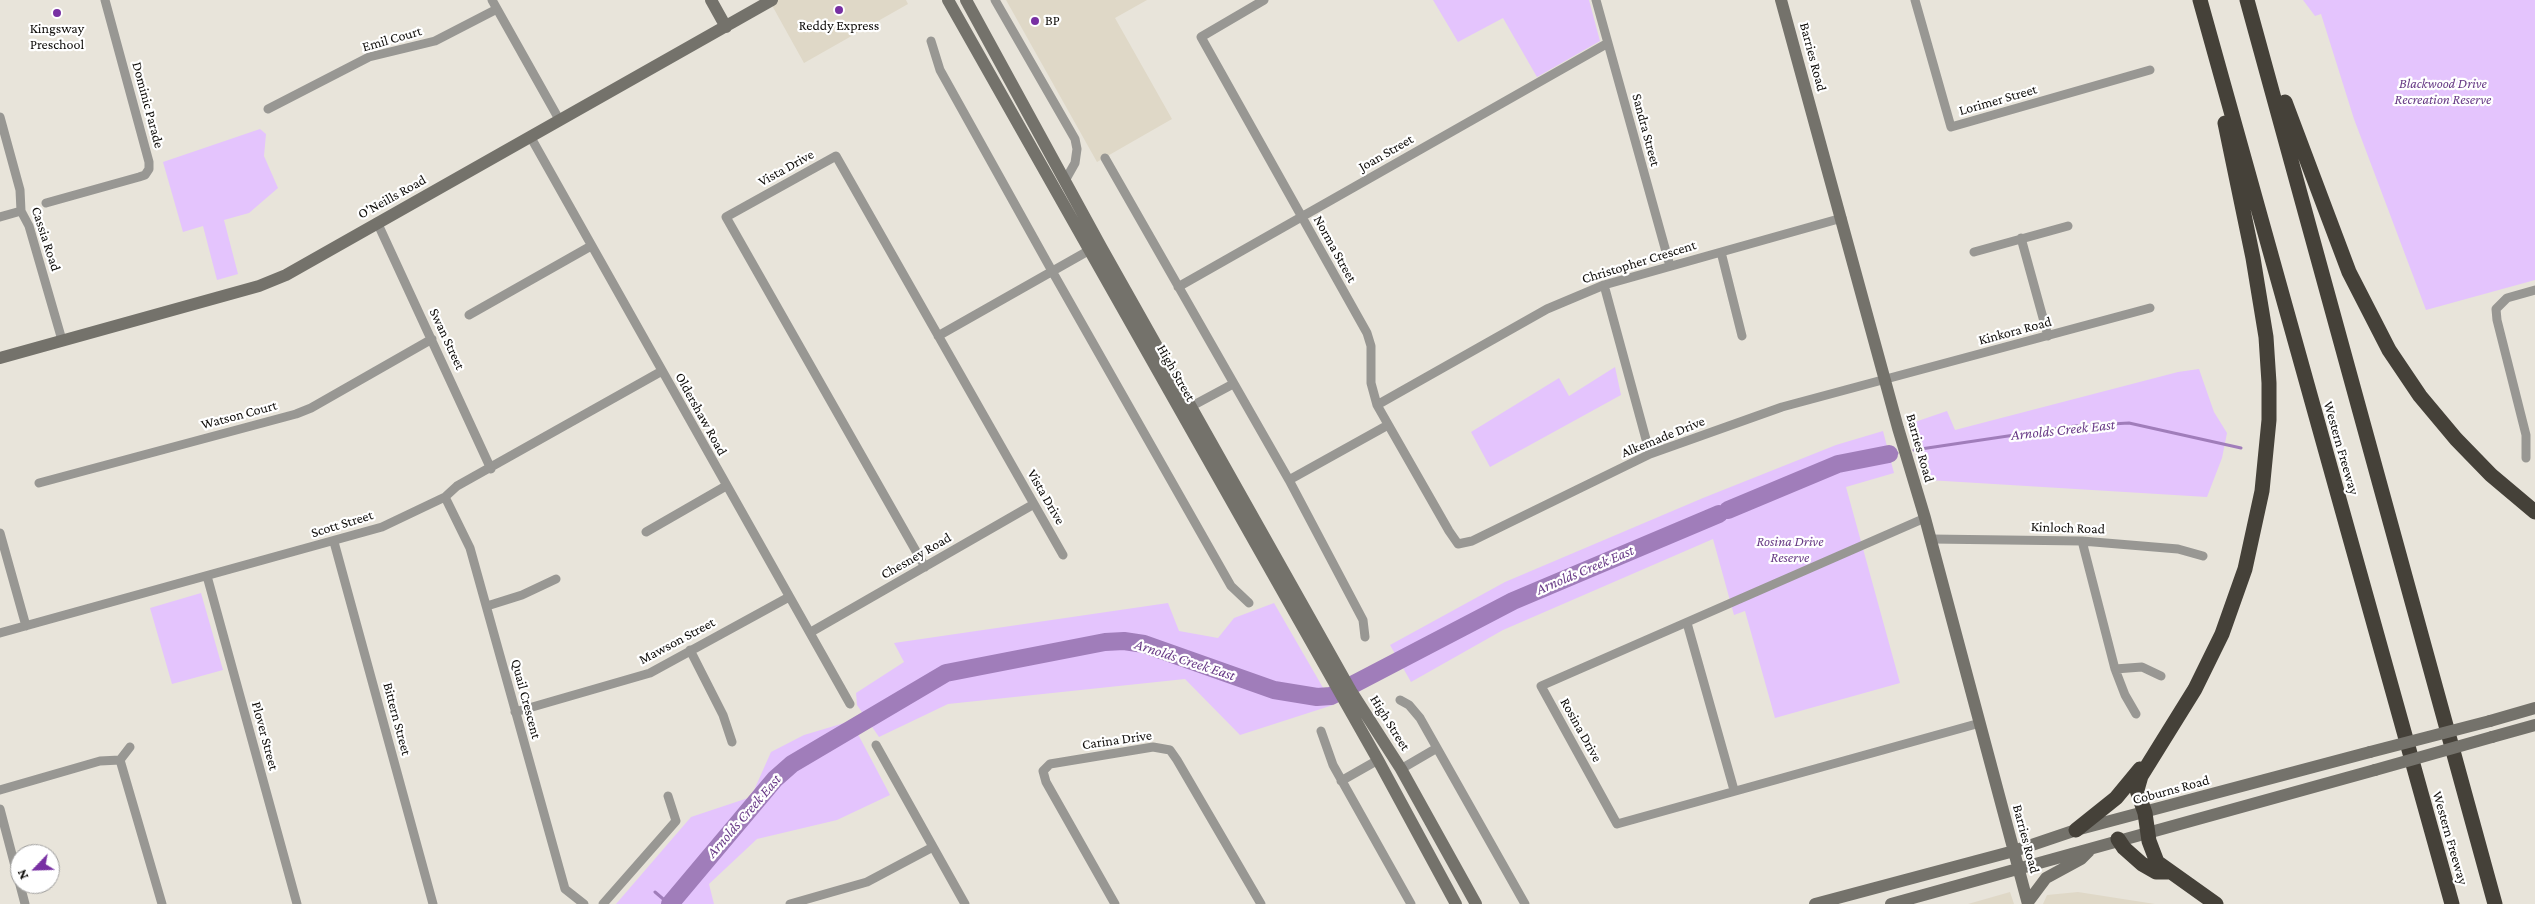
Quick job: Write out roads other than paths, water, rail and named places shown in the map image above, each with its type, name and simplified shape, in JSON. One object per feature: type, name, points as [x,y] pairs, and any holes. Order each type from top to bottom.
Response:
[{"type":"highway","name":"Western Freeway","points":[[2200,0],[2452,904]]},
{"type":"highway","name":"Western Freeway","points":[[2248,0],[2495,904]]},
{"type":"highway","points":[[2248,0],[2334,238],[2372,319],[2404,373],[2437,417],[2485,468],[2535,512]]},
{"type":"highway","points":[[2216,904],[2169,872],[2154,857],[2147,832],[2145,813],[2138,797],[2138,783],[2155,752],[2195,689],[2222,634],[2248,560],[2262,491],[2266,460],[2269,383],[2266,337],[2254,258],[2225,123],[2217,62]]},
{"type":"highway","points":[[2076,830],[2116,798],[2155,752]]},
{"type":"highway","points":[[2118,839],[2124,848],[2142,864],[2156,872],[2169,872]]},
{"type":"main road","points":[[711,0],[726,27]]},
{"type":"main road","name":"O'Neills Road","points":[[0,358],[259,286],[286,275],[772,0]]},
{"type":"main road","name":"High Street","points":[[948,0],[1088,251],[1187,410]]},
{"type":"main road","name":"High Street","points":[[966,0],[1066,179],[1187,410],[1347,694],[1378,760],[1456,904]]},
{"type":"main road","name":"Barries Road","points":[[1781,0],[1887,380],[1898,428],[1931,539],[2028,903]]},
{"type":"main road","points":[[1088,251],[1101,246]]},
{"type":"main road","name":"High Street","points":[[1347,694],[1401,769],[1476,904]]},
{"type":"main road","name":"Coburns Road","points":[[1815,904],[1831,903],[2014,851],[2076,830],[2535,708]]},
{"type":"main road","points":[[1891,904],[2018,870],[2118,839],[2535,725]]},
{"type":"main road","points":[[1378,760],[1391,753]]},
{"type":"main road","points":[[1387,777],[1401,769]]},
{"type":"main road","points":[[2028,903],[2046,878],[2080,859],[2092,847]]},
{"type":"street","name":"Dominic Parade","points":[[46,203],[139,177],[145,175],[149,169],[149,162],[105,0]]},
{"type":"street","points":[[492,0],[560,121]]},
{"type":"street","points":[[995,0],[1075,139],[1077,149],[1075,163],[1066,179]]},
{"type":"street","name":"Norma Street","points":[[1264,0],[1201,38],[1366,333],[1371,346],[1371,383],[1377,405],[1458,544]]},
{"type":"street","name":"Sandra Street","points":[[1596,0],[1670,266]]},
{"type":"street","name":"Lorimer Street","points":[[1915,0],[1951,127],[2150,70]]},
{"type":"street","name":"Emil Court","points":[[268,109],[369,58],[435,41],[497,9]]},
{"type":"street","points":[[932,41],[940,70],[1052,272],[1231,586],[1249,603]]},
{"type":"street","name":"Joan Street","points":[[1178,287],[1608,43]]},
{"type":"street","name":"Cassia Road","points":[[0,117],[20,190],[21,211],[29,226],[62,340]]},
{"type":"street","name":"Oldershaw Road","points":[[530,136],[850,704]]},
{"type":"street","name":"Vista Drive","points":[[925,567],[726,217],[836,156],[1063,555]]},
{"type":"street","points":[[1105,158],[1289,480],[1363,620],[1365,637]]},
{"type":"street","points":[[0,217],[21,211]]},
{"type":"street","name":"Christopher Crescent","points":[[1377,405],[1547,309],[1604,285],[1842,218]]},
{"type":"street","name":"Swan Street","points":[[377,222],[491,468]]},
{"type":"street","points":[[1974,252],[2068,226]]},
{"type":"street","points":[[2021,238],[2048,336]]},
{"type":"street","points":[[469,315],[591,246]]},
{"type":"street","points":[[938,336],[1088,251]]},
{"type":"street","points":[[1721,252],[1742,336]]},
{"type":"street","points":[[1604,285],[1650,454]]},
{"type":"street","points":[[2526,458],[2526,435],[2497,320],[2496,309],[2506,298],[2535,290]]},
{"type":"street","name":"Kinkora Road","points":[[1887,380],[2150,308]]},
{"type":"street","name":"Watson Court","points":[[39,482],[296,414],[310,408],[432,339]]},
{"type":"street","name":"Scott Street","points":[[0,634],[382,527],[445,497],[457,486],[662,371]]},
{"type":"street","name":"Alkemade Drive","points":[[1458,544],[1472,541],[1650,454],[1782,407],[1887,380]]},
{"type":"street","name":"High Street","points":[[1187,410],[1233,384]]},
{"type":"street","points":[[1289,480],[1388,425]]},
{"type":"street","points":[[646,532],[726,486]]},
{"type":"street","name":"Quail Crescent","points":[[445,497],[470,548],[565,889],[584,904]]},
{"type":"street","name":"Chesney Road","points":[[811,632],[1034,504]]},
{"type":"street","name":"Rosina Drive","points":[[1925,518],[1541,686],[1617,824],[1980,723]]},
{"type":"street","points":[[0,533],[26,626]]},
{"type":"street","name":"Kinloch Road","points":[[1931,539],[2082,541],[2178,549],[2203,556]]},
{"type":"street","points":[[2082,541],[2115,669],[2125,696],[2136,714]]},
{"type":"street","name":"Bittern Street","points":[[334,542],[433,904]]},
{"type":"street","name":"Plover Street","points":[[207,576],[297,904]]},
{"type":"street","points":[[487,606],[522,595],[556,579]]},
{"type":"street","name":"Mawson Street","points":[[515,712],[650,673],[789,597]]},
{"type":"street","points":[[1687,622],[1734,790]]},
{"type":"street","points":[[690,650],[722,715],[732,742]]},
{"type":"street","points":[[2115,669],[2142,667],[2161,676]]},
{"type":"street","name":"High Street","points":[[1400,700],[1414,710],[1525,904]]},
{"type":"street","points":[[1321,731],[1325,748],[1341,781],[1411,904]]},
{"type":"street","points":[[876,745],[931,848],[965,904]]},
{"type":"street","points":[[0,790],[100,762],[120,760],[130,747]]},
{"type":"street","name":"Carina Drive","points":[[1115,904],[1046,782],[1043,771],[1050,764],[1153,747],[1170,750],[1178,760],[1261,904]]},
{"type":"street","name":"High Street","points":[[1401,769],[1437,748]]},
{"type":"street","points":[[120,760],[162,904]]},
{"type":"street","points":[[1341,781],[1378,760]]},
{"type":"street","points":[[603,904],[676,820],[668,796]]},
{"type":"street","points":[[0,809],[25,904]]},
{"type":"street","points":[[790,904],[867,882],[931,848]]},
{"type":"waterway","name":"Arnolds Creek East","points":[[1914,450],[2075,426],[2129,423],[2241,448]]},
{"type":"waterway","name":"Arnolds Creek East","points":[[1889,454],[1897,453]]},
{"type":"waterway","name":"Arnolds Creek East","points":[[1728,510],[1838,464],[1889,454]]},
{"type":"waterway","name":"Arnolds Creek East","points":[[670,904],[775,779],[792,764],[946,673],[1105,642],[1124,641],[1144,644],[1274,690],[1317,697],[1331,696],[1513,601],[1719,514]]},
{"type":"waterway","points":[[655,892],[669,904]]},
{"type":"place","name":"Reddy Express","points":[[839,10]]},
{"type":"place","name":"Kingsway Preschool","points":[[57,13]]},
{"type":"place","name":"BP","points":[[1035,21]]},
{"type":"park label","name":"Blackwood Drive Recreation Reserve","points":[[2443,92]]},
{"type":"park label","name":"Rosina Drive Reserve","points":[[1790,550]]}]
